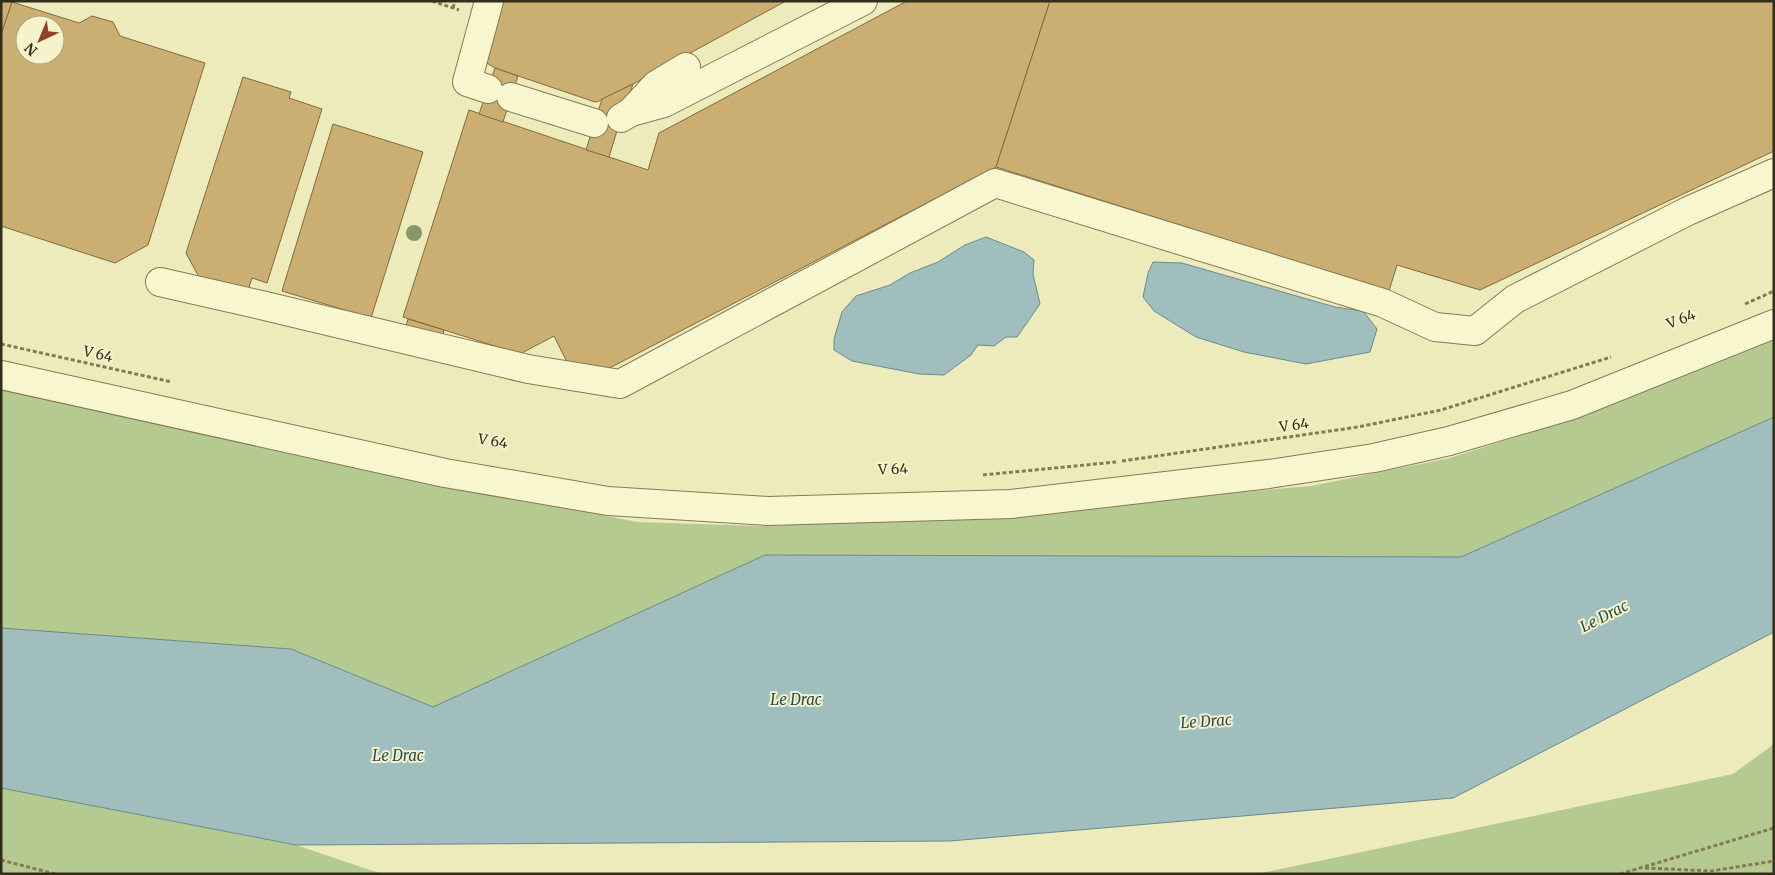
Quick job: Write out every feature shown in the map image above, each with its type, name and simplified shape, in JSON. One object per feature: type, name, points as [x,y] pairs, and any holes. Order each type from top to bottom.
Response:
[{"type":"street","points":[[489,1],[467,82],[594,123]]},
{"type":"street","points":[[686,67],[656,85],[626,115],[664,103],[863,1]]},
{"type":"street","points":[[160,282],[528,369],[620,384],[995,183],[1384,303],[1435,326],[1475,331],[1515,299],[1688,211],[1774,173]]},
{"type":"street","points":[[1,375],[445,473],[608,501],[768,511],[1011,504],[1269,474],[1374,458],[1449,441],[1572,405],[1774,324]]},
{"type":"path","points":[[453,8],[455,1]]},
{"type":"path","points":[[1741,305],[1774,291]]},
{"type":"path","name":"V 64","points":[[1,344],[174,383]]},
{"type":"path","name":"V 64","points":[[976,476],[1121,461],[1358,427],[1440,410],[1613,357]]},
{"type":"path","points":[[1620,874],[1774,828]]},
{"type":"path","points":[[1,860],[55,874]]},
{"type":"path","points":[[1641,868],[1710,871],[1774,861]]},
{"type":"green space","points":[[1774,339],[1774,417],[1461,557],[765,555],[433,707],[291,649],[1,628],[1,388],[322,460],[637,522],[759,526],[934,519],[1311,486],[1450,458],[1544,428]]},
{"type":"green space","points":[[1774,744],[1774,874],[1257,874],[1733,774]]},
{"type":"green space","points":[[1,788],[296,845],[382,874],[1,874]]},
{"type":"water","points":[[986,237],[1024,252],[1034,260],[1033,274],[1040,304],[1017,337],[1006,337],[994,346],[978,345],[971,355],[944,375],[919,374],[852,361],[834,350],[834,339],[842,312],[856,296],[890,285],[910,273],[938,262],[965,245]]},
{"type":"water","points":[[1153,262],[1182,263],[1335,307],[1363,311],[1377,329],[1370,352],[1306,364],[1244,352],[1196,337],[1154,311],[1143,297],[1148,273]]},
{"type":"water","name":"Le Drac","points":[[1774,417],[1774,632],[1453,798],[950,841],[296,845],[1,788],[1,628],[291,649],[433,707],[765,555],[1461,557]]},
{"type":"building","points":[[1,1],[12,2],[1,35]]},
{"type":"building","points":[[496,1],[786,1],[633,84],[595,102],[495,68],[485,62]]},
{"type":"building","points":[[907,1],[1050,1],[996,167],[600,373],[571,370],[554,336],[520,354],[403,317],[469,110],[648,170],[659,133]]},
{"type":"building","points":[[1050,1],[1774,1],[1774,151],[1480,290],[1397,265],[1389,291],[996,167]]},
{"type":"building","points":[[12,2],[53,15],[15,15],[15,65],[65,65],[65,19],[79,23],[92,16],[113,22],[120,36],[205,63],[148,245],[115,263],[1,226],[1,35]]},
{"type":"building","points":[[495,68],[518,76],[503,122],[479,114]]},
{"type":"building","points":[[243,77],[291,92],[289,98],[322,109],[267,283],[252,278],[247,293],[200,279],[186,253]]},
{"type":"building","points":[[633,84],[609,157],[586,150],[602,99]]},
{"type":"building","points":[[333,124],[423,152],[371,318],[282,291]]},
{"type":"building","points":[[408,319],[444,330],[442,338],[406,326]]}]
